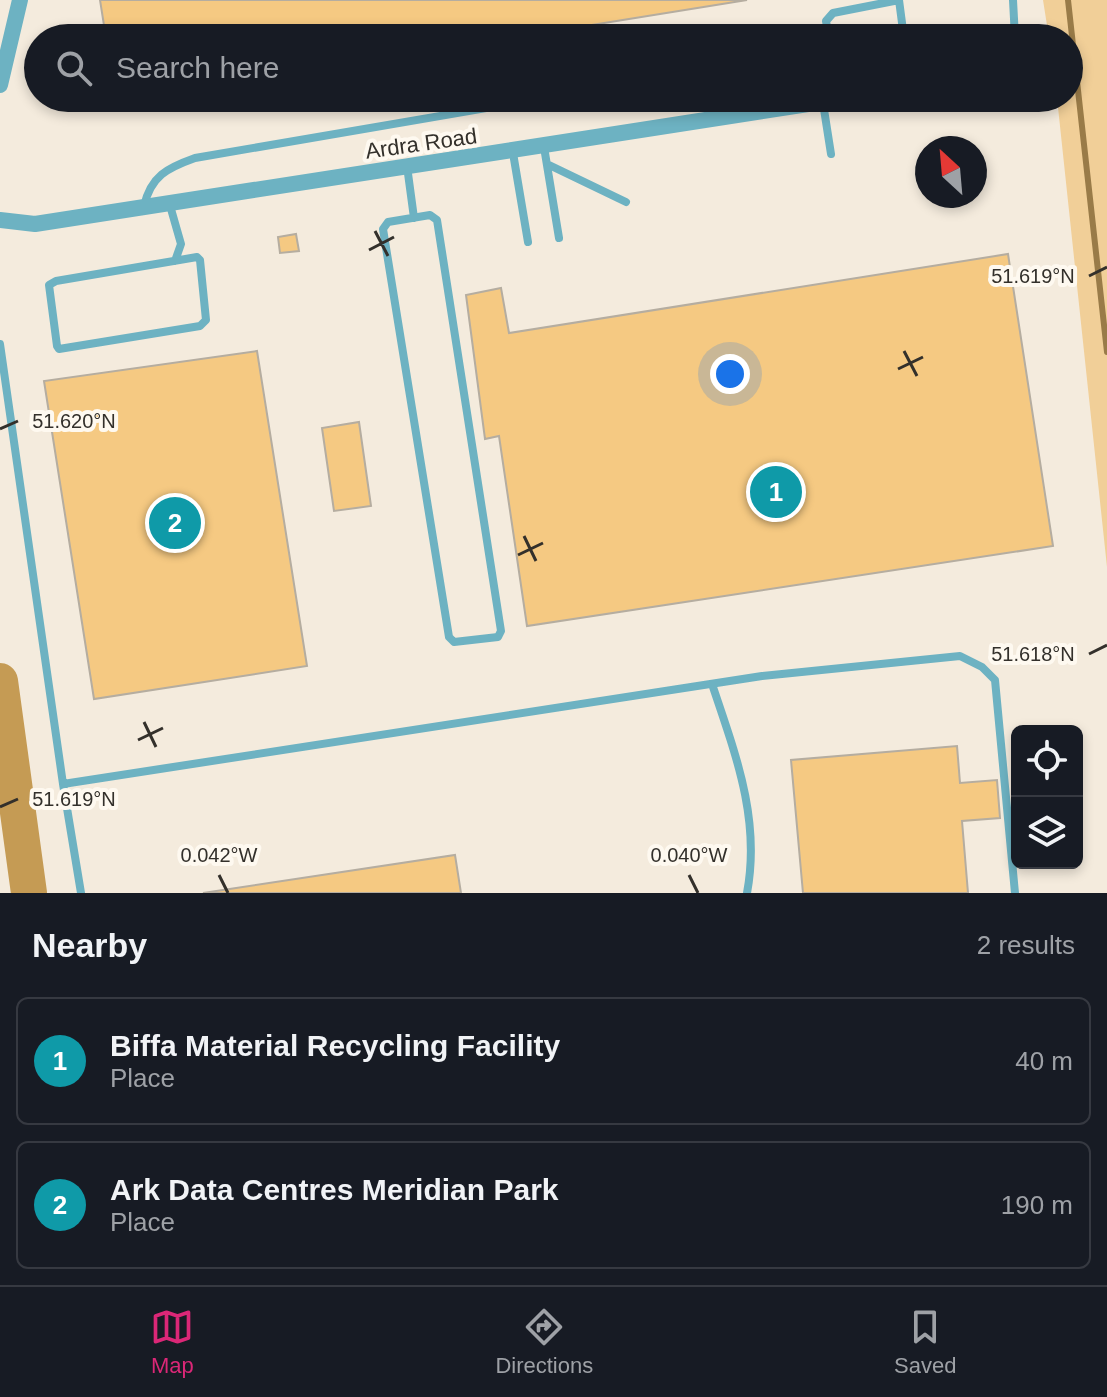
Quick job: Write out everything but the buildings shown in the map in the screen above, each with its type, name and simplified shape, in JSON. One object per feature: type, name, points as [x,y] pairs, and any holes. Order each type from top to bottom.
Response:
[{"type":"street","points":[[0,85],[20,0]]},
{"type":"street","name":"Ardra Road","points":[[0,220],[35,224],[407,166],[513,153],[545,156],[754,112]]},
{"type":"lane","points":[[827,24],[833,13],[899,0],[902,24]]},
{"type":"lane","points":[[1013,0],[1014,24]]},
{"type":"lane","points":[[144,207],[148,189],[163,170],[195,158],[463,112]]},
{"type":"lane","points":[[824,112],[831,154]]},
{"type":"lane","points":[[513,153],[528,242]]},
{"type":"lane","points":[[545,156],[626,202]]},
{"type":"lane","points":[[545,156],[559,238]]},
{"type":"lane","points":[[407,166],[414,218]]},
{"type":"lane","points":[[169,202],[181,244],[175,261]]},
{"type":"lane","points":[[430,215],[437,220],[501,631],[498,637],[454,642],[449,637],[383,229],[388,222],[414,218],[430,215]]},
{"type":"lane","points":[[197,257],[200,260],[206,320],[200,326],[59,349],[49,285],[56,281],[175,261],[197,257]]},
{"type":"lane","points":[[0,344],[81,893]]},
{"type":"lane","points":[[63,784],[712,684],[960,656],[982,667],[995,680],[1015,893]]},
{"type":"lane","points":[[712,684],[745,784],[751,831],[747,893]]},
{"type":"shaded area","points":[[1043,0],[1107,0],[1107,567],[1058,112],[1083,112],[1083,24],[1047,24]]},
{"type":"waterway","points":[[1068,0],[1071,24]]},
{"type":"waterway","points":[[1080,112],[1107,352]]},
{"type":"waterway","points":[[0,681],[29,893]]},
{"type":"place","name":"Biffa Material Recycling Facility","points":[[776,492]]},
{"type":"place","name":"Ark Data Centres Meridian Park","points":[[175,523]]}]
